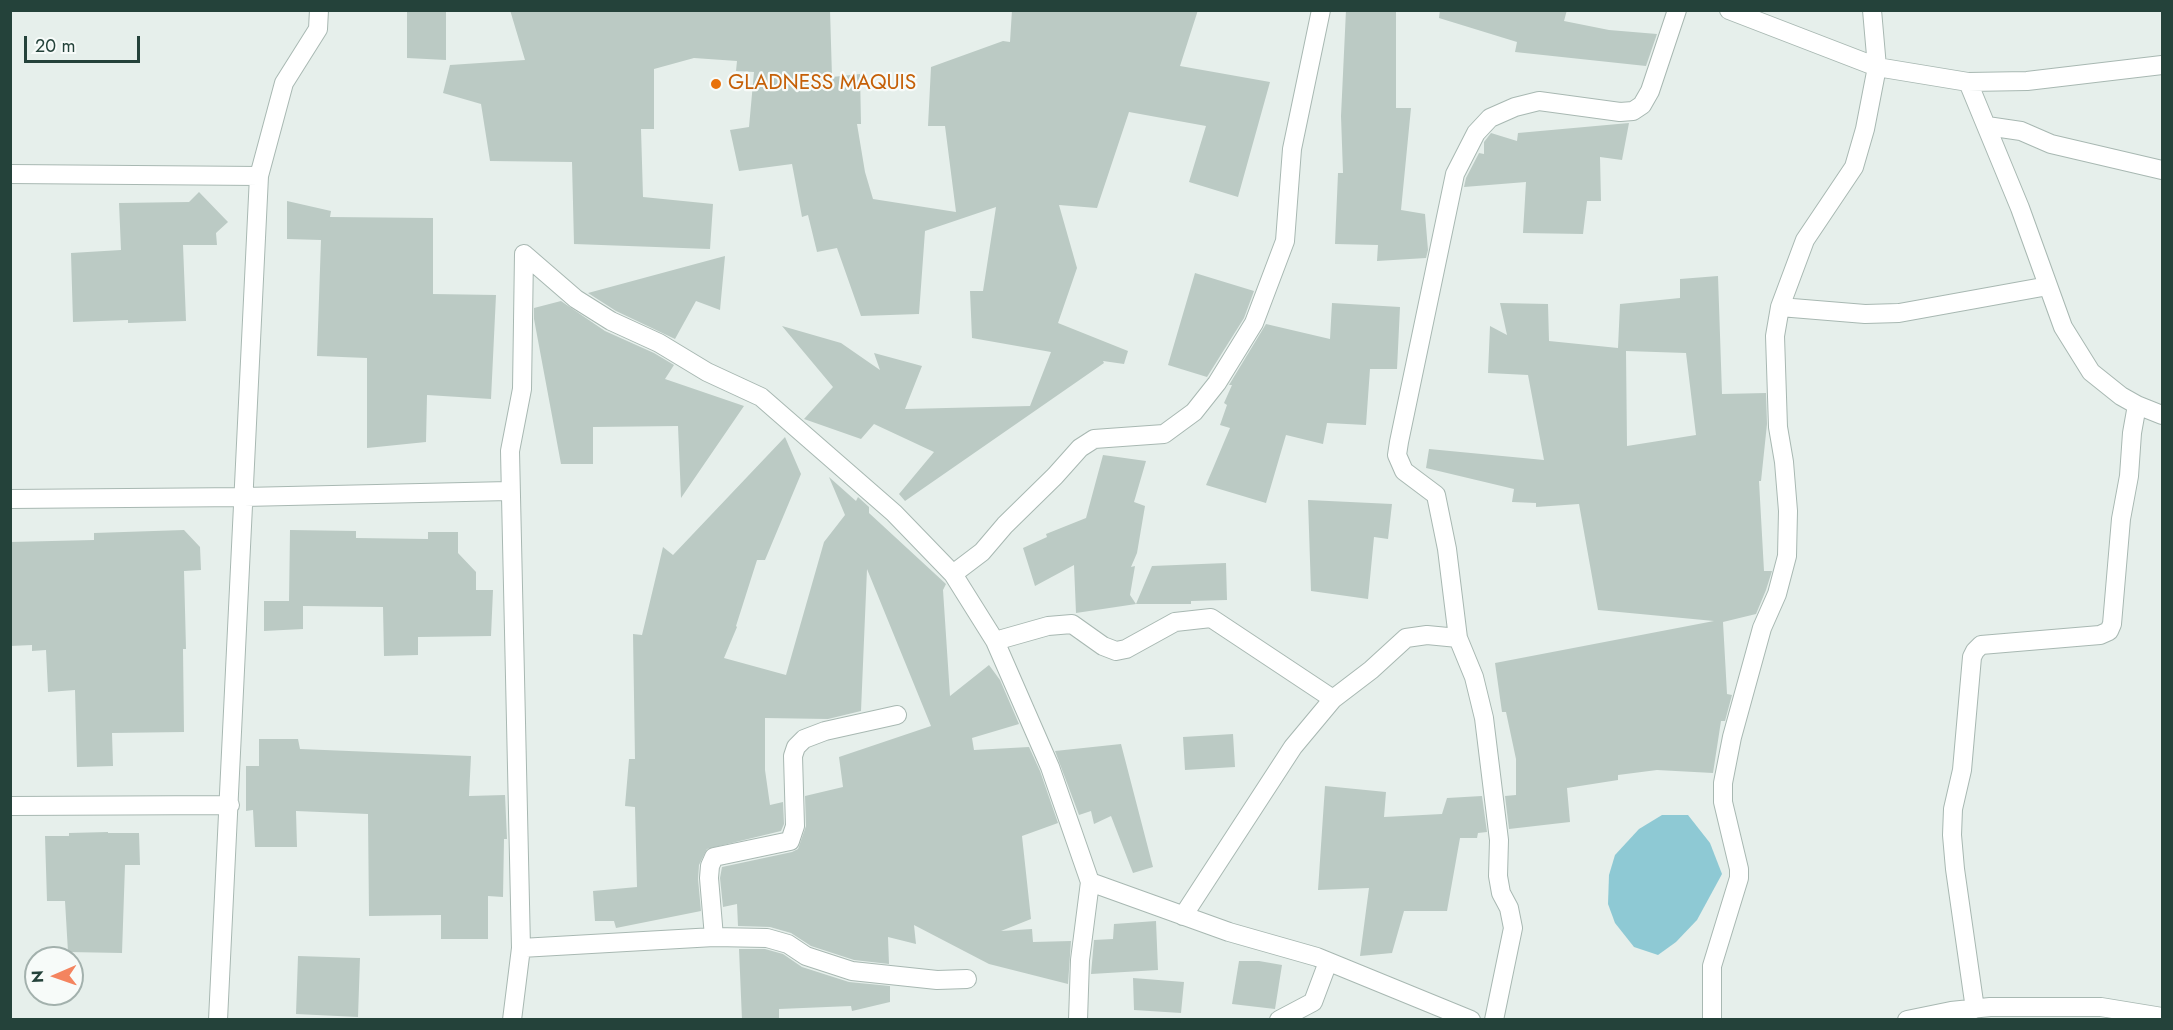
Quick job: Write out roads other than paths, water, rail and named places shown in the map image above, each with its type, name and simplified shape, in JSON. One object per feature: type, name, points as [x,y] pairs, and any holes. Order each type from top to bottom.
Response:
[{"type":"street","points":[[218,1020],[259,177],[284,83],[318,29],[319,10]]},
{"type":"street","points":[[953,574],[982,552],[1080,448],[1094,439],[1164,434],[1194,412],[1216,383],[1254,323],[1285,241],[1292,149],[1321,10]]},
{"type":"street","points":[[1494,1020],[1512,928],[1509,908],[1501,893],[1498,876],[1498,840],[1484,718],[1474,678],[1458,638],[1447,549],[1436,495],[1404,471],[1397,455],[1455,174],[1476,133],[1490,118],[1515,107],[1539,101],[1620,112],[1633,111],[1642,105],[1650,91],[1677,10]]},
{"type":"street","points":[[1729,10],[1877,67],[1968,81],[2027,81],[2163,65]]},
{"type":"street","points":[[1712,1020],[1712,966],[1739,878],[1739,869],[1723,802],[1724,783],[1732,737],[1762,628],[1777,594],[1787,556],[1788,511],[1784,462],[1778,427],[1774,336],[1780,308],[1805,240],[1854,167],[1865,129],[1877,67],[1872,10]]},
{"type":"street","points":[[1968,81],[2063,327],[2091,372],[2121,396],[2163,415]]},
{"type":"street","points":[[1987,126],[2021,131],[2051,144],[2163,171]]},
{"type":"street","points":[[10,174],[259,177]]},
{"type":"street","points":[[512,1020],[521,948],[509,490],[510,451],[522,389],[524,254],[576,299],[611,321],[659,344],[706,372],[761,397],[894,513],[953,574],[995,641],[1050,767],[1090,882],[1080,960],[1078,1020]]},
{"type":"street","points":[[1780,308],[1865,314],[1899,313],[2049,286]]},
{"type":"street","points":[[1975,1009],[1952,836],[1953,809],[1962,770],[1972,657],[1981,645],[2100,635],[2109,631],[2112,624],[2121,519],[2130,476],[2132,433],[2137,405]]},
{"type":"street","points":[[10,499],[244,497],[509,490]]},
{"type":"street","points":[[995,641],[1048,626],[1072,624],[1103,646],[1116,651],[1126,649],[1175,622],[1211,618],[1333,699]]},
{"type":"street","points":[[1183,916],[1293,747],[1333,699],[1371,670],[1406,638],[1427,635],[1458,638]]},
{"type":"street","points":[[714,937],[710,866],[714,857],[790,841],[795,826],[793,756],[796,747],[804,739],[825,731],[897,715]]},
{"type":"street","points":[[10,806],[230,805]]},
{"type":"street","points":[[1090,882],[1229,932],[1328,962],[1471,1020]]},
{"type":"street","points":[[521,948],[714,937],[767,938],[788,944],[806,956],[852,971],[937,980],[968,979]]},
{"type":"street","points":[[1279,1020],[1312,1002],[1328,962]]},
{"type":"street","points":[[1907,1020],[1951,1011],[1990,1007],[2101,1007],[2163,1017]]},
{"type":"water","points":[[1662,815],[1688,815],[1710,843],[1722,874],[1697,920],[1676,942],[1658,955],[1634,947],[1615,923],[1608,904],[1609,875],[1615,855],[1639,829]]},
{"type":"place","name":"GLADNESS MAQUIS","points":[[716,84]]}]
